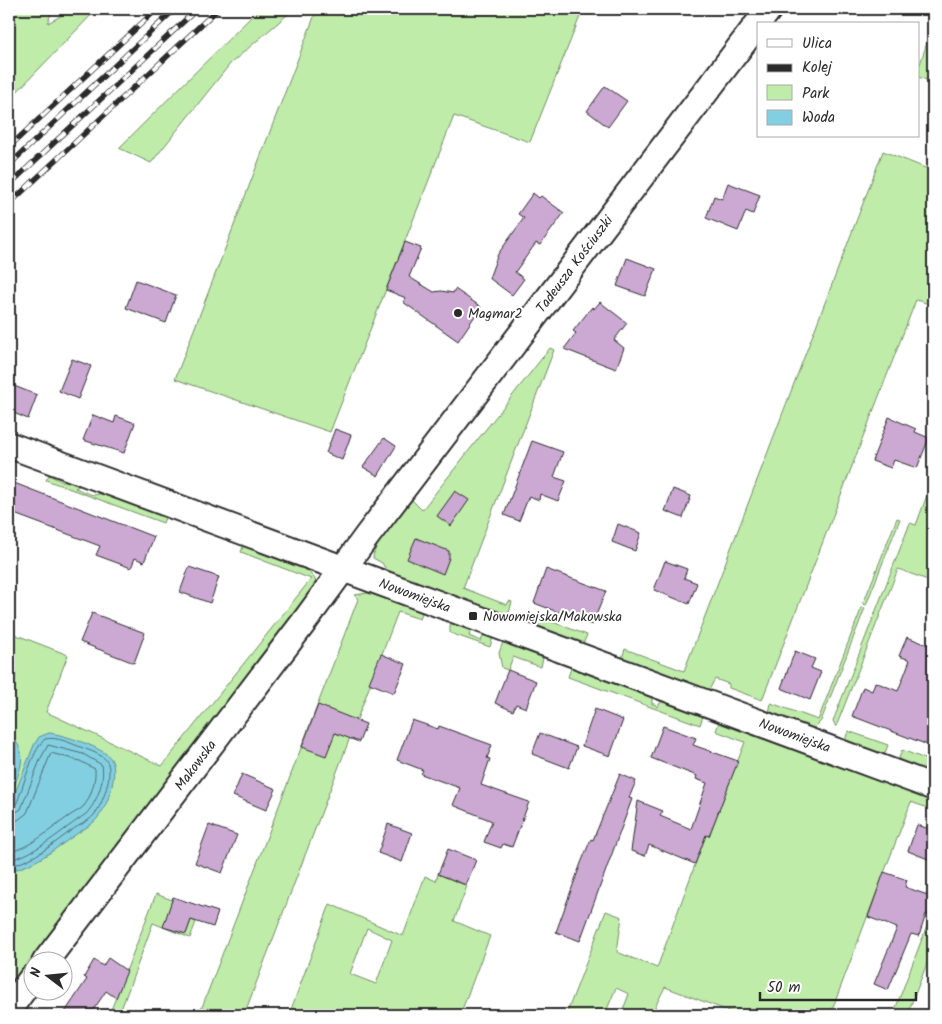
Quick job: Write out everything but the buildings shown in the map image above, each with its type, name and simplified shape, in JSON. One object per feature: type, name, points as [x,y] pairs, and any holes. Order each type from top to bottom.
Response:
[{"type":"street","name":"Tadeusza Kościuszki","points":[[759,22],[769,9]]},
{"type":"street","name":"Tadeusza Kościuszki","points":[[344,568],[366,536],[757,25]]},
{"type":"street","name":"Nowomiejska","points":[[9,445],[933,787]]},
{"type":"street","name":"Makowska","points":[[53,952],[344,568]]},
{"type":"street","points":[[9,1009],[22,991]]},
{"type":"green space","points":[[9,9],[52,9],[48,23],[73,9],[97,9],[9,100]]},
{"type":"green space","points":[[259,9],[294,9],[230,64],[151,163],[119,148]]},
{"type":"green space","points":[[317,9],[583,9],[530,142],[454,116],[330,432],[175,379]]},
{"type":"green space","points":[[933,24],[933,82],[920,78],[920,64]]},
{"type":"green space","points":[[883,151],[933,171],[933,305],[916,300],[762,700],[729,688],[729,684],[715,679],[709,690],[622,658],[625,649],[684,671]]},
{"type":"green space","points":[[550,348],[554,350],[463,588],[507,605],[509,601],[512,602],[508,616],[387,571],[382,563],[373,558],[374,552],[389,528],[412,500],[422,510]]},
{"type":"green space","points":[[49,475],[61,481],[71,481],[79,486],[75,488],[86,493],[93,495],[104,491],[166,515],[163,523],[46,480]]},
{"type":"green space","points":[[933,479],[933,582],[898,569],[836,727],[833,721],[910,523],[916,525]]},
{"type":"green space","points":[[897,518],[900,519],[866,605],[863,604]]},
{"type":"green space","points":[[244,544],[310,569],[309,572],[315,579],[316,586],[36,952],[22,952],[22,970],[9,987],[9,632],[68,655],[46,712],[162,766],[311,579],[241,552]]},
{"type":"green space","points":[[368,593],[380,597],[381,595],[413,607],[422,613],[420,619],[398,612],[244,1015],[199,1015],[358,599],[354,595]]},
{"type":"green space","points":[[862,607],[865,608],[821,721],[813,729],[769,713],[771,703],[818,720]]},
{"type":"green space","points":[[529,613],[587,635],[583,644],[526,622]]},
{"type":"green space","points":[[455,621],[472,627],[469,636],[481,641],[486,629],[493,637],[490,647],[450,633],[450,625]]},
{"type":"green space","points":[[504,639],[544,653],[541,667],[513,657],[508,670],[502,668],[499,653]]},
{"type":"green space","points":[[573,662],[652,692],[652,704],[655,704],[657,707],[664,698],[704,713],[700,725],[568,677]]},
{"type":"green space","points":[[721,716],[933,796],[933,810],[911,802],[830,1015],[739,1015],[665,987],[651,1015],[621,1015],[629,994],[616,988],[605,1014],[596,1010],[594,1015],[566,1015],[606,911],[622,917],[617,952],[657,968],[706,835],[709,836],[745,742],[716,731]]},
{"type":"green space","points":[[848,731],[888,745],[884,756],[845,741]]},
{"type":"green space","points":[[902,750],[933,762],[933,774],[898,761]]},
{"type":"green space","points":[[438,874],[467,886],[454,921],[490,936],[460,1015],[289,1015],[330,904],[403,936],[425,876],[436,881]],"holes":[[[367,928],[392,940],[376,984],[350,974]]]},
{"type":"green space","points":[[156,894],[172,900],[164,927],[186,934],[191,920],[196,922],[190,938],[153,923],[119,1015],[109,1015]]},
{"type":"green space","points":[[933,910],[933,948],[907,1015],[893,1015]]},
{"type":"water","points":[[9,732],[19,747],[22,761],[9,798]]},
{"type":"water","points":[[49,733],[83,742],[101,750],[111,759],[114,772],[109,797],[97,819],[91,824],[44,857],[9,871],[9,808],[34,745],[39,737]]},
{"type":"railway","points":[[9,147],[157,9]]},
{"type":"railway","points":[[9,165],[175,9]]},
{"type":"railway","points":[[9,185],[197,9]]},
{"type":"railway","points":[[9,204],[218,9]]},
{"type":"place","name":"Magmar2","points":[[458,313]]},
{"type":"place","name":"Nowomiejska/Makowska","points":[[473,616]]}]
